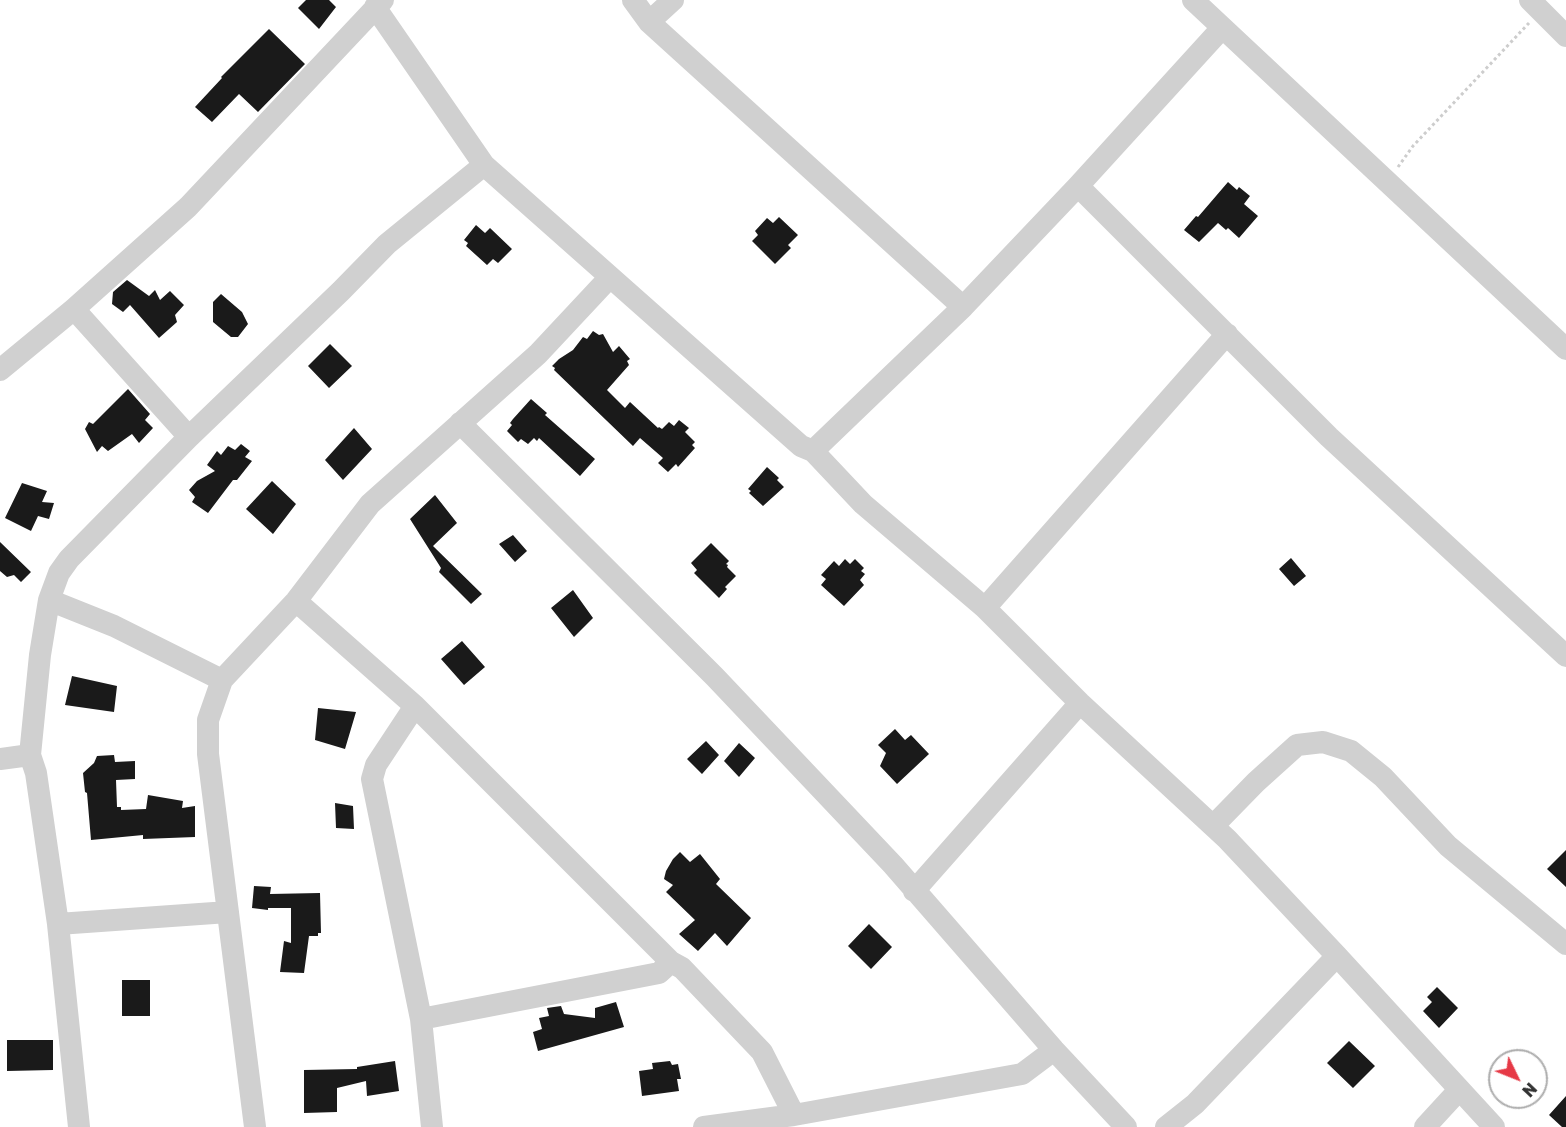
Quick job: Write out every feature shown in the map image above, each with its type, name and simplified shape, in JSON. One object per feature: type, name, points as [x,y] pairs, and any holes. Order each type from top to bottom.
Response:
[{"type":"street","points":[[633,0],[649,22],[963,307]]},
{"type":"street","points":[[649,22],[673,0]]},
{"type":"street","points":[[1193,0],[1566,349]]},
{"type":"street","points":[[0,370],[74,309],[188,207],[379,4],[484,165],[801,446],[813,451],[863,504],[985,608],[1080,703],[1213,826],[1338,956],[1494,1127]]},
{"type":"street","points":[[1535,6],[1566,36]]},
{"type":"street","points":[[813,451],[963,307],[1078,186],[1222,28]]},
{"type":"street","points":[[79,1127],[58,924],[36,773],[30,755],[40,655],[49,600],[59,573],[69,559],[189,436],[387,244],[484,165]]},
{"type":"street","points":[[1078,186],[1329,437],[1566,656]]},
{"type":"street","points":[[255,1127],[207,754],[208,720],[222,680],[296,601],[370,504],[538,354],[610,277]]},
{"type":"street","points":[[74,309],[189,436]]},
{"type":"street","points":[[985,608],[1227,334]]},
{"type":"street","points":[[460,423],[715,677],[893,865],[1054,1050],[1126,1127]]},
{"type":"street","points":[[49,600],[114,626],[222,680]]},
{"type":"street","points":[[296,601],[415,706],[671,962],[682,968],[762,1052],[794,1114]]},
{"type":"street","points":[[914,891],[1080,703]]},
{"type":"street","points":[[415,706],[376,765],[372,779],[421,1019],[432,1127]]},
{"type":"street","points":[[1213,826],[1296,745],[1323,741],[1351,751],[1383,777],[1448,846],[1566,944]]},
{"type":"street","points":[[0,759],[30,755]]},
{"type":"street","points":[[58,924],[228,912]]},
{"type":"street","points":[[1166,1127],[1195,1104],[1338,956]]},
{"type":"street","points":[[421,1019],[658,973],[671,962]]},
{"type":"street","points":[[704,1127],[794,1114],[1022,1074],[1054,1050]]},
{"type":"street","points":[[1425,1127],[1460,1090]]},
{"type":"path","points":[[1388,183],[1413,146],[1535,6]]},
{"type":"building","points":[[306,0],[329,0],[336,7],[319,29],[298,8]]},
{"type":"building","points":[[269,29],[305,64],[258,112],[239,94],[212,122],[195,107]]},
{"type":"building","points":[[1228,182],[1237,190],[1239,187],[1250,196],[1244,204],[1258,216],[1239,238],[1218,223],[1199,242],[1184,230]]},
{"type":"building","points":[[779,217],[798,235],[788,245],[791,248],[775,264],[752,241],[758,235],[755,231],[767,218],[773,223]]},
{"type":"building","points":[[476,225],[485,233],[490,228],[512,249],[498,263],[493,259],[487,265],[466,246],[468,243],[464,240]]},
{"type":"building","points":[[127,280],[149,296],[155,290],[160,300],[170,291],[184,305],[175,315],[177,322],[159,338],[130,305],[123,312],[112,304],[113,292]]},
{"type":"building","points":[[221,294],[242,312],[248,324],[238,337],[231,337],[213,322],[213,302]]},
{"type":"building","points":[[593,331],[599,335],[603,334],[613,352],[619,346],[630,359],[627,361],[629,365],[607,390],[625,408],[630,402],[658,428],[662,429],[669,422],[674,426],[679,420],[689,428],[685,432],[695,442],[692,445],[695,448],[678,467],[676,464],[668,472],[658,463],[663,458],[640,438],[633,446],[554,370],[552,366],[559,359],[573,350],[583,337],[587,339]]},
{"type":"building","points":[[330,344],[352,366],[329,388],[308,366]]},
{"type":"building","points":[[128,389],[150,414],[145,420],[153,428],[139,443],[132,434],[108,451],[102,446],[97,452],[85,429],[89,422],[93,424]]},
{"type":"building","points":[[531,399],[547,413],[545,415],[595,459],[580,476],[539,438],[537,441],[534,438],[528,444],[521,439],[518,442],[507,431],[513,419]]},
{"type":"building","points":[[354,428],[372,449],[343,480],[325,460]]},
{"type":"building","points":[[241,444],[250,451],[245,457],[252,461],[237,480],[233,480],[208,513],[192,502],[195,497],[189,490],[197,481],[215,471],[207,465],[217,451],[221,455],[228,446],[235,450]]},
{"type":"building","points":[[767,467],[779,478],[777,480],[784,487],[763,506],[749,493],[751,491],[748,489]]},
{"type":"building","points":[[272,481],[296,504],[273,534],[246,509]]},
{"type":"building","points":[[22,483],[47,491],[42,502],[54,503],[49,519],[38,516],[31,531],[5,518]]},
{"type":"building","points":[[435,495],[457,523],[433,546],[482,594],[471,604],[439,572],[441,568],[410,519]]},
{"type":"building","points":[[513,535],[527,551],[515,562],[499,544]]},
{"type":"building","points":[[0,542],[31,572],[21,582],[14,575],[7,577],[0,571]]},
{"type":"building","points":[[711,543],[729,561],[726,564],[727,567],[736,576],[725,587],[727,589],[719,598],[694,573],[697,570],[691,563]]},
{"type":"building","points":[[1291,558],[1306,576],[1294,586],[1279,569]]},
{"type":"building","points":[[845,559],[850,564],[855,559],[864,568],[861,571],[865,574],[860,580],[864,585],[844,606],[821,585],[826,579],[821,575],[834,561],[839,566]]},
{"type":"building","points":[[573,590],[593,618],[574,637],[551,608]]},
{"type":"building","points":[[462,641],[485,667],[464,685],[441,659]]},
{"type":"building","points":[[72,676],[117,686],[114,712],[65,705]]},
{"type":"building","points":[[318,708],[356,712],[345,749],[315,740]]},
{"type":"building","points":[[895,729],[905,740],[911,735],[929,754],[897,784],[880,766],[886,753],[878,745]]},
{"type":"building","points":[[706,741],[719,755],[702,774],[687,759]]},
{"type":"building","points":[[739,743],[755,758],[739,777],[724,761]]},
{"type":"building","points":[[114,755],[115,762],[135,761],[135,779],[116,780],[117,807],[121,807],[121,810],[146,809],[148,795],[183,801],[182,808],[195,806],[195,837],[143,839],[143,835],[91,840],[83,773],[94,763],[97,756]]},
{"type":"building","points":[[335,803],[353,806],[354,829],[336,828]]},
{"type":"building","points":[[1566,850],[1566,887],[1547,869]]},
{"type":"building","points":[[680,852],[690,862],[700,854],[720,879],[716,884],[751,918],[727,946],[715,933],[698,951],[679,934],[695,920],[666,892],[673,885],[664,879],[666,871]]},
{"type":"building","points":[[254,886],[271,887],[270,894],[320,893],[321,933],[318,933],[318,936],[309,936],[304,973],[280,972],[284,941],[291,943],[291,908],[268,908],[268,910],[252,908]]},
{"type":"building","points":[[869,924],[892,947],[871,969],[848,946]]},
{"type":"building","points":[[122,980],[150,980],[150,1016],[122,1016]]},
{"type":"building","points":[[1437,987],[1458,1008],[1439,1028],[1423,1011],[1432,1002],[1427,997]]},
{"type":"building","points":[[616,1002],[624,1027],[538,1051],[533,1032],[542,1029],[539,1018],[549,1016],[547,1008],[561,1006],[564,1014],[595,1018],[595,1008]]},
{"type":"building","points":[[7,1040],[53,1040],[53,1070],[7,1071]]},
{"type":"building","points":[[1349,1041],[1375,1066],[1353,1088],[1327,1063]]},
{"type":"building","points":[[395,1061],[399,1091],[367,1096],[366,1081],[337,1088],[337,1112],[304,1113],[304,1070],[357,1069],[357,1067]]},
{"type":"building","points":[[670,1061],[672,1065],[678,1064],[681,1079],[677,1079],[679,1091],[642,1096],[639,1071],[653,1069],[652,1063]]},
{"type":"building","points":[[1566,1096],[1566,1127],[1562,1127],[1549,1115]]}]
